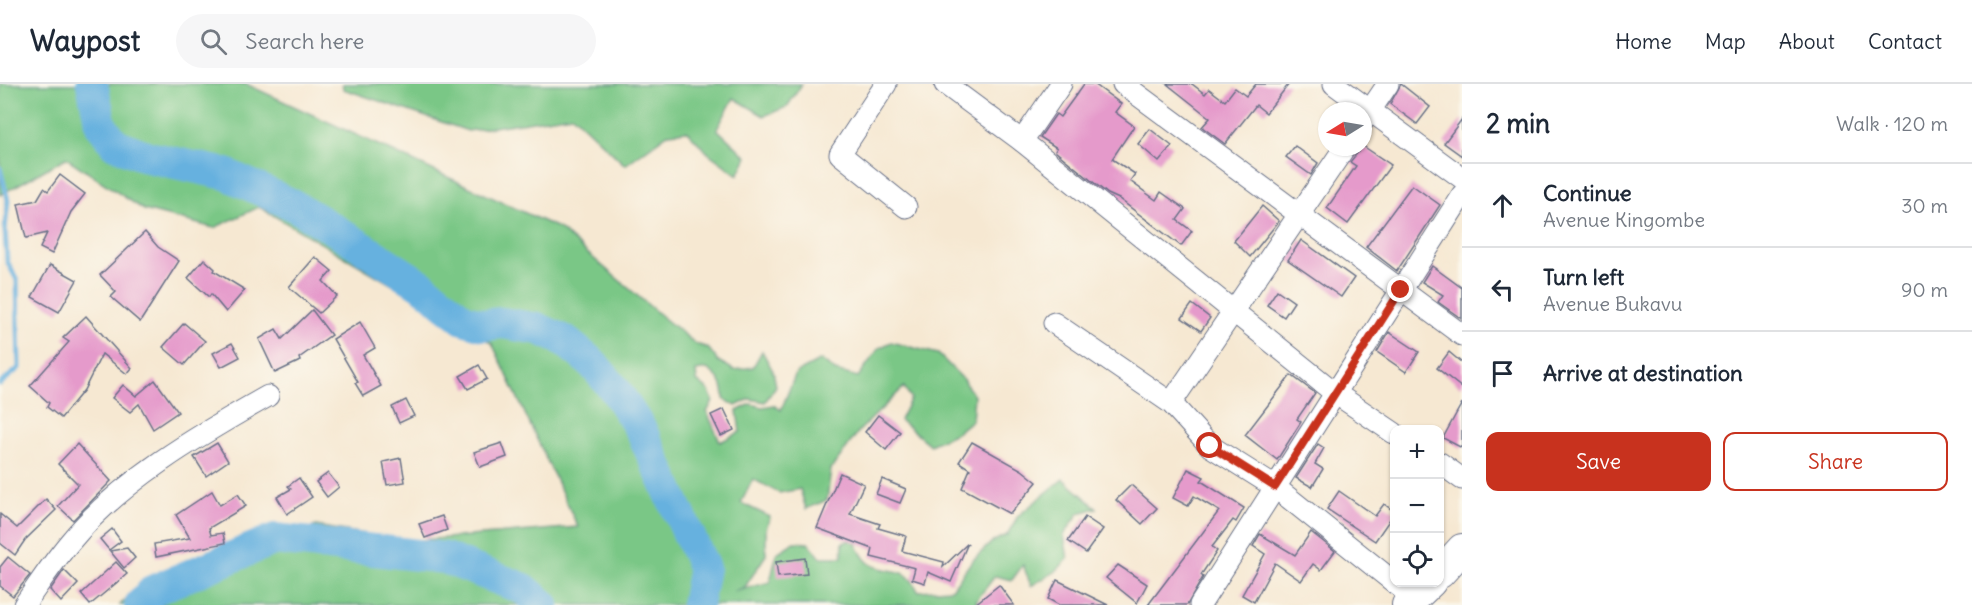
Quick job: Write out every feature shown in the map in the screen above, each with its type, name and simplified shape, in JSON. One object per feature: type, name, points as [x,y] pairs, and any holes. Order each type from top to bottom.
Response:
[{"type":"street","points":[[886,84],[840,154],[906,207]]},
{"type":"street","points":[[945,84],[1022,141],[1335,393],[1390,430]]},
{"type":"street","points":[[1022,141],[1061,84]]},
{"type":"street","points":[[1123,84],[1462,335]]},
{"type":"street","points":[[1334,84],[1352,102]]},
{"type":"street","points":[[1372,107],[1388,84]]},
{"type":"street","points":[[1372,120],[1462,178]]},
{"type":"street","points":[[1171,403],[1339,156]]},
{"type":"street","points":[[1200,605],[1462,195]]},
{"type":"street","points":[[1054,323],[1171,403],[1210,446],[1275,487],[1417,596]]},
{"type":"street","points":[[24,605],[70,541],[124,490],[196,437],[268,396]]},
{"type":"street","points":[[1444,467],[1462,479]]},
{"type":"street","points":[[1444,569],[1462,549]]},
{"type":"green space","points":[[0,84],[246,84],[558,228],[696,344],[708,348],[718,361],[734,370],[753,367],[762,351],[773,371],[776,386],[765,402],[750,399],[736,406],[724,399],[722,385],[715,375],[707,369],[696,371],[697,381],[709,391],[713,401],[707,412],[720,442],[740,432],[737,411],[751,404],[762,407],[774,405],[781,410],[796,373],[821,360],[835,371],[858,377],[879,348],[891,342],[938,354],[962,378],[974,396],[972,420],[956,433],[930,445],[900,420],[911,398],[904,387],[859,431],[831,469],[827,500],[806,509],[800,489],[779,493],[753,479],[741,503],[770,517],[766,529],[766,555],[745,587],[733,592],[770,582],[777,553],[794,542],[809,543],[820,557],[842,557],[843,542],[854,540],[867,562],[881,569],[904,574],[909,577],[918,591],[952,589],[971,562],[992,542],[1007,535],[1018,516],[1063,479],[1097,508],[1079,513],[1064,535],[1068,559],[1055,572],[1031,586],[1023,565],[1012,580],[995,576],[976,601],[980,605],[120,605],[134,591],[316,526],[409,541],[578,527],[492,343],[259,207],[214,228],[144,210],[66,158],[0,195]]},
{"type":"green space","points":[[342,84],[802,84],[787,107],[764,116],[734,98],[717,129],[747,157],[738,175],[708,153],[687,131],[669,133],[625,165],[572,115],[468,131],[343,89]]},
{"type":"building","points":[[1084,84],[1094,84],[1121,104],[1115,112],[1134,126],[1112,159],[1135,174],[1130,181],[1156,200],[1161,192],[1185,209],[1177,220],[1192,231],[1181,246],[1119,199],[1108,194],[1055,151],[1057,148],[1040,137],[1056,114],[1060,117]]},
{"type":"building","points":[[1167,84],[1192,84],[1205,94],[1209,89],[1225,101],[1235,88],[1246,96],[1256,84],[1289,84],[1266,113],[1256,105],[1225,144],[1202,127],[1210,118]]},
{"type":"building","points":[[1401,84],[1430,107],[1417,124],[1390,104]]},
{"type":"building","points":[[1462,119],[1462,156],[1444,143]]},
{"type":"building","points":[[1150,129],[1172,146],[1159,162],[1138,144]]},
{"type":"building","points":[[1295,146],[1318,163],[1311,175],[1286,157]]},
{"type":"building","points":[[1372,152],[1391,165],[1348,224],[1327,208],[1356,166],[1350,162],[1355,156],[1372,156]]},
{"type":"building","points":[[60,175],[85,194],[71,212],[52,254],[40,248],[47,233],[26,238],[18,204],[37,200],[44,188],[48,191]]},
{"type":"building","points":[[1412,185],[1440,205],[1397,271],[1366,247]]},
{"type":"building","points":[[1262,206],[1279,221],[1250,257],[1234,241]]},
{"type":"building","points":[[145,232],[158,247],[179,261],[140,322],[111,297],[116,292],[100,275]]},
{"type":"building","points":[[1301,240],[1354,278],[1341,297],[1288,260]]},
{"type":"building","points":[[315,257],[332,271],[323,281],[337,296],[319,313],[289,287]]},
{"type":"building","points":[[204,259],[215,269],[214,271],[245,290],[226,312],[211,294],[209,297],[188,278]]},
{"type":"building","points":[[50,265],[77,280],[59,312],[32,297]]},
{"type":"building","points":[[1432,266],[1462,288],[1462,319],[1438,302],[1443,295],[1422,282]]},
{"type":"building","points":[[1277,290],[1294,302],[1284,317],[1267,305]]},
{"type":"building","points":[[1192,304],[1210,318],[1201,331],[1182,318]]},
{"type":"building","points":[[312,310],[331,335],[299,358],[300,361],[275,373],[259,339],[276,329],[282,339]]},
{"type":"building","points":[[86,316],[132,368],[127,374],[102,354],[84,390],[61,418],[47,407],[49,403],[30,386],[69,342],[63,338]]},
{"type":"building","points":[[360,322],[375,348],[363,355],[381,386],[363,396],[355,383],[358,382],[333,339]]},
{"type":"building","points":[[184,323],[205,341],[184,365],[163,347]]},
{"type":"building","points":[[1389,332],[1419,352],[1406,372],[1377,352]]},
{"type":"building","points":[[232,343],[240,357],[221,367],[213,353]]},
{"type":"building","points":[[1449,352],[1462,363],[1462,388],[1437,368]]},
{"type":"building","points":[[479,365],[487,379],[468,389],[460,376]]},
{"type":"building","points":[[1291,375],[1315,393],[1297,419],[1301,422],[1277,460],[1245,435]]},
{"type":"building","points":[[155,380],[178,412],[153,429],[139,404],[130,412],[112,398],[123,385],[136,396]]},
{"type":"building","points":[[406,400],[414,416],[399,423],[392,407]]},
{"type":"building","points":[[1462,403],[1462,448],[1444,439]]},
{"type":"building","points":[[724,409],[734,430],[721,436],[711,415]]},
{"type":"building","points":[[878,415],[900,432],[886,450],[865,432]]},
{"type":"building","points":[[972,442],[1022,470],[1037,482],[1010,514],[962,488],[970,469],[959,462]]},
{"type":"building","points":[[217,443],[228,461],[206,476],[194,457]]},
{"type":"building","points":[[502,443],[507,457],[480,467],[474,452]]},
{"type":"building","points":[[77,444],[111,481],[73,520],[58,506],[78,484],[58,464]]},
{"type":"building","points":[[1318,444],[1324,448],[1315,464],[1323,469],[1312,487],[1296,478]]},
{"type":"building","points":[[401,458],[405,482],[387,485],[383,462]]},
{"type":"building","points":[[1188,469],[1204,477],[1201,481],[1244,508],[1236,522],[1233,520],[1212,547],[1217,551],[1201,575],[1203,577],[1187,605],[1148,605],[1219,511],[1194,496],[1188,506],[1173,498]]},
{"type":"building","points":[[328,473],[339,487],[327,497],[316,482]]},
{"type":"building","points":[[840,473],[864,484],[850,514],[880,524],[878,528],[906,536],[902,551],[944,562],[943,567],[968,543],[951,582],[928,572],[925,583],[912,579],[915,568],[871,557],[873,549],[817,528]]},
{"type":"building","points":[[299,478],[312,497],[287,514],[277,497],[291,489],[288,486]]},
{"type":"building","points":[[882,479],[906,489],[900,503],[876,494]]},
{"type":"building","points":[[1131,485],[1157,508],[1142,524],[1116,500]]},
{"type":"building","points":[[212,491],[220,505],[238,494],[246,506],[209,528],[211,535],[223,533],[225,543],[156,557],[154,544],[190,538],[176,515]]},
{"type":"building","points":[[1339,491],[1375,516],[1384,504],[1390,508],[1390,519],[1375,541],[1327,509]]},
{"type":"building","points":[[46,499],[56,510],[25,540],[15,555],[0,543],[0,514],[17,528]]},
{"type":"building","points":[[442,516],[447,530],[425,538],[419,524]]},
{"type":"building","points":[[1085,517],[1103,529],[1086,553],[1068,541]]},
{"type":"building","points":[[112,529],[121,541],[109,550],[100,539]]},
{"type":"building","points":[[1311,532],[1335,551],[1321,570],[1313,564],[1301,581],[1275,563],[1254,602],[1242,595],[1265,554],[1253,546],[1260,534],[1295,555]]},
{"type":"building","points":[[127,548],[135,558],[124,568],[110,551]]},
{"type":"building","points":[[8,557],[30,575],[13,596],[0,586],[0,567]]},
{"type":"building","points":[[805,558],[807,574],[778,577],[776,562]]},
{"type":"building","points":[[116,562],[127,574],[90,605],[81,594]]},
{"type":"building","points":[[1118,565],[1147,584],[1137,603],[1106,578]]},
{"type":"building","points":[[64,570],[78,584],[61,602],[50,590]]},
{"type":"building","points":[[1057,580],[1108,605],[1059,605],[1048,599]]},
{"type":"building","points":[[999,585],[1014,605],[974,605]]},
{"type":"waterway","points":[[92,84],[101,125],[115,144],[148,157],[226,174],[293,205],[345,236],[424,287],[463,319],[483,325],[502,323],[539,329],[565,341],[592,363],[616,391],[641,430],[704,568],[697,605]]},
{"type":"waterway","points":[[0,168],[8,200],[5,229],[7,261],[17,280],[19,368],[0,384]]},
{"type":"waterway","points":[[140,605],[154,590],[275,539],[445,558],[524,589],[543,605]]},
{"type":"route","points":[[1210,446],[1275,487],[1401,290]]}]
